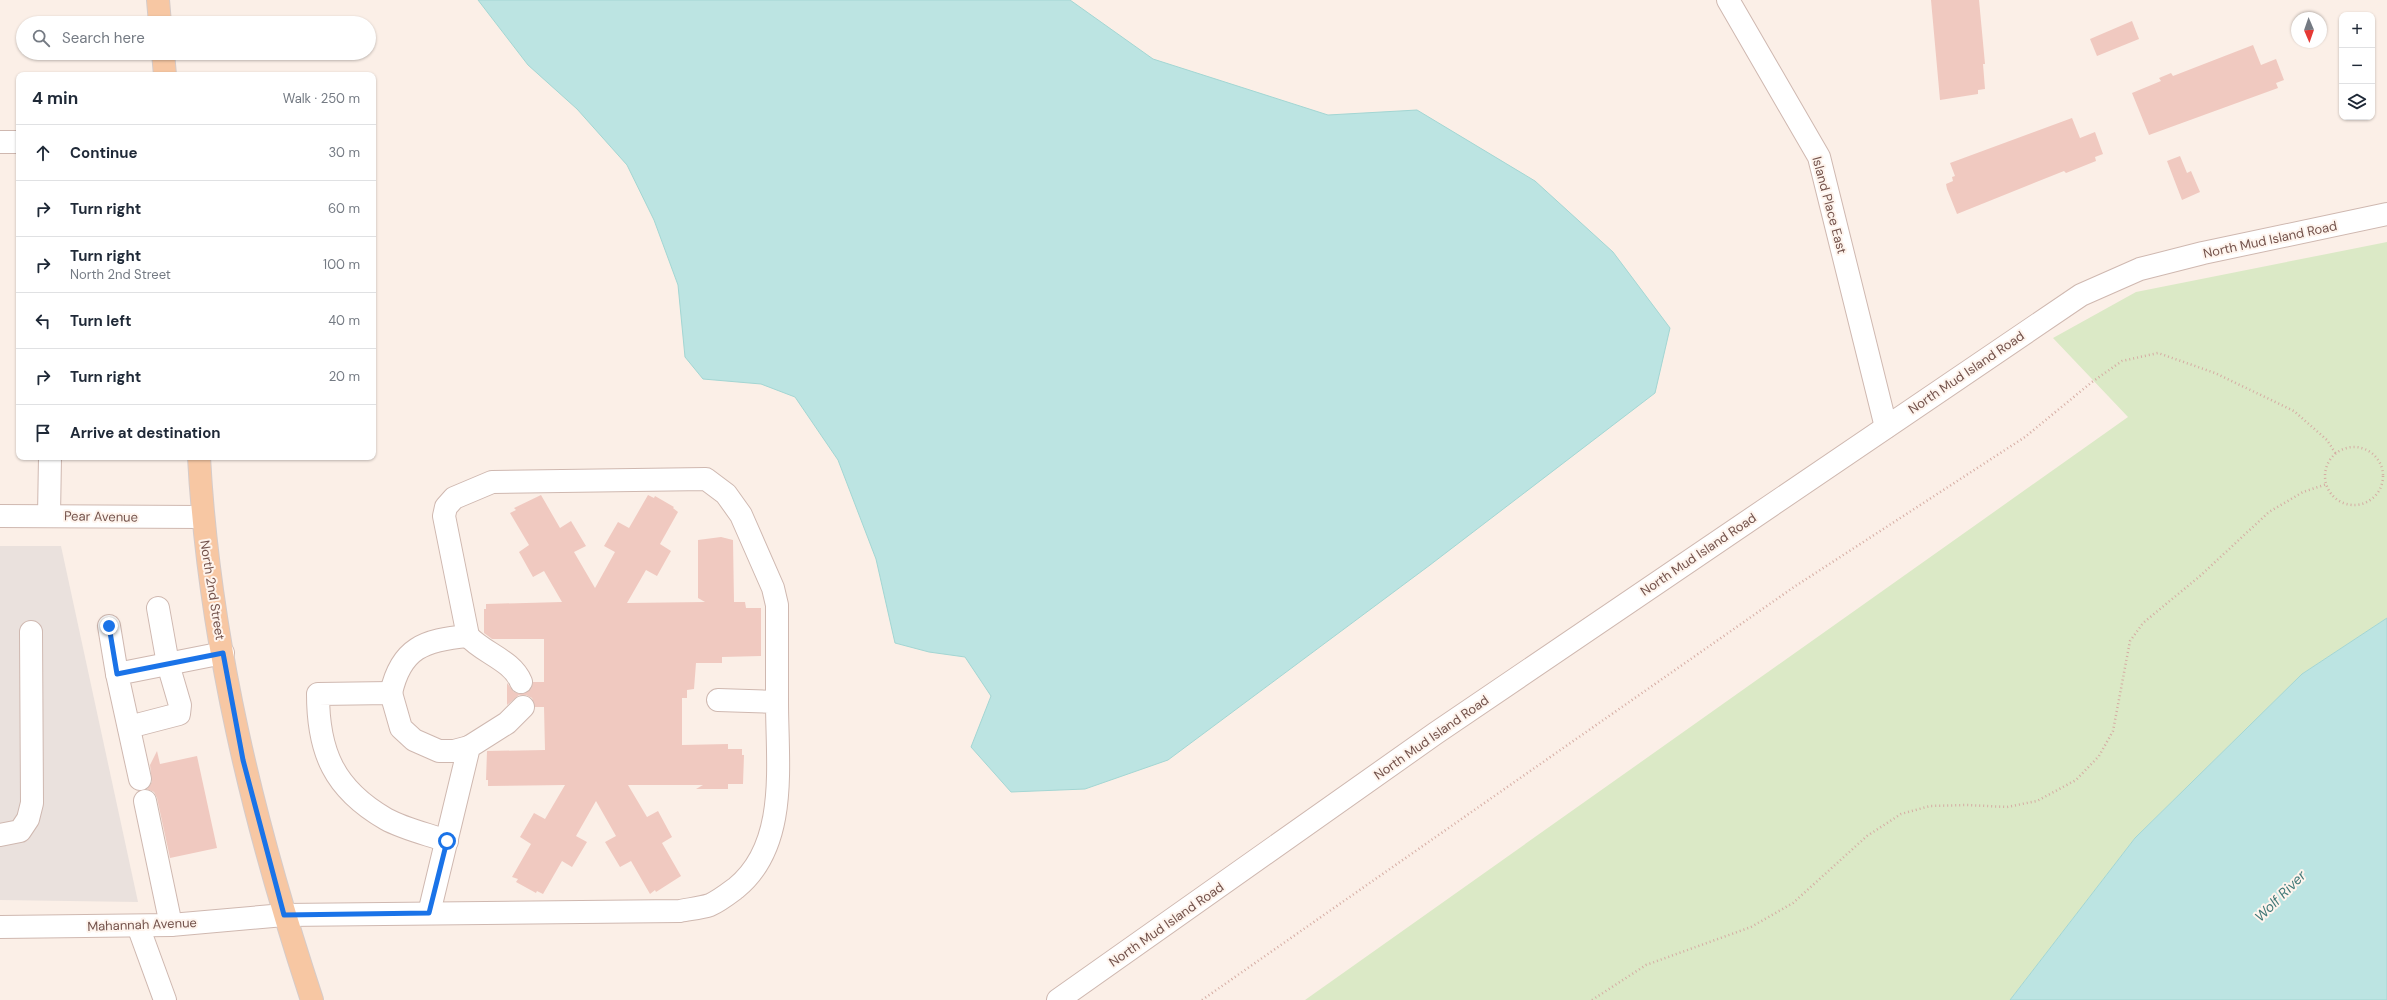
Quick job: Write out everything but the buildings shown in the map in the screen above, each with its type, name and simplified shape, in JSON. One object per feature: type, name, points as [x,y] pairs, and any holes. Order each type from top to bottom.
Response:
[{"type":"main road","points":[[158,0],[159,16]]},
{"type":"main road","points":[[164,60],[166,72]]},
{"type":"main road","name":"North 2nd Street","points":[[199,460],[202,517],[223,653],[243,760],[284,915],[312,1000]]},
{"type":"street","name":"Island Place East","points":[[1728,0],[1820,157],[1886,427]]},
{"type":"street","points":[[0,142],[16,142]]},
{"type":"street","name":"North Mud Island Road","points":[[1058,1000],[1436,733],[2081,294],[2140,269],[2203,253],[2387,214]]},
{"type":"street","points":[[49,516],[50,460]]},
{"type":"street","name":"Mahannah Avenue","points":[[0,927],[171,925],[284,915],[680,911],[710,905],[727,895],[748,878],[761,859],[777,804],[777,605],[773,588],[741,515],[726,494],[706,480],[492,482],[454,498],[446,507],[444,516],[468,636]]},
{"type":"street","name":"Pear Avenue","points":[[0,516],[202,517]]},
{"type":"street","points":[[128,727],[179,714],[180,705],[168,664],[158,608]]},
{"type":"street","points":[[109,626],[117,674],[140,779]]},
{"type":"street","points":[[0,835],[20,831],[28,819],[32,803],[31,632]]},
{"type":"street","points":[[521,682],[518,674],[504,662],[475,643],[468,636],[432,641],[410,654],[400,664],[391,693],[401,728],[414,740],[439,751],[469,747],[507,723],[523,707]]},
{"type":"street","points":[[117,674],[223,653]]},
{"type":"street","points":[[391,693],[318,694],[318,723],[321,743],[332,769],[355,796],[386,819],[447,841]]},
{"type":"street","points":[[718,700],[777,702]]},
{"type":"street","points":[[429,913],[469,747]]},
{"type":"street","points":[[145,801],[171,925]]},
{"type":"street","points":[[138,926],[165,1000]]},
{"type":"path","points":[[1202,1000],[1781,596],[2025,437],[2092,382],[2122,361],[2158,353],[2215,372],[2294,411],[2327,440],[2336,454]]},
{"type":"path","points":[[2362,448],[2377,458],[2385,474],[2378,493],[2362,504],[2342,503],[2334,497],[2327,484],[2326,470],[2329,461],[2344,449],[2362,448]]},
{"type":"path","points":[[1592,1000],[1646,965],[1751,927],[1793,903],[1866,836],[1901,814],[1930,806],[1967,804],[2007,807],[2037,801],[2076,780],[2099,756],[2113,731],[2130,641],[2143,623],[2200,576],[2269,512],[2303,492],[2327,484]]},
{"type":"shaded area","points":[[0,546],[61,546],[138,902],[0,900]]},
{"type":"green space","points":[[2387,242],[2387,618],[2302,674],[2135,838],[2010,1000],[1305,1000],[2128,417],[2053,338],[2136,292]]},
{"type":"water","points":[[478,0],[1070,0],[1153,59],[1328,115],[1417,110],[1535,181],[1613,252],[1670,328],[1655,393],[1430,565],[1168,760],[1085,789],[1011,792],[971,747],[991,696],[965,657],[929,652],[895,643],[876,559],[838,460],[795,397],[761,384],[703,379],[685,357],[678,285],[654,220],[627,165],[577,109],[528,65]]},
{"type":"water","name":"Wolf River","points":[[2387,618],[2387,1000],[2010,1000],[2135,838],[2302,674]]},
{"type":"route","points":[[109,626],[117,674],[223,653],[243,760],[284,915],[429,913],[447,841]]}]
